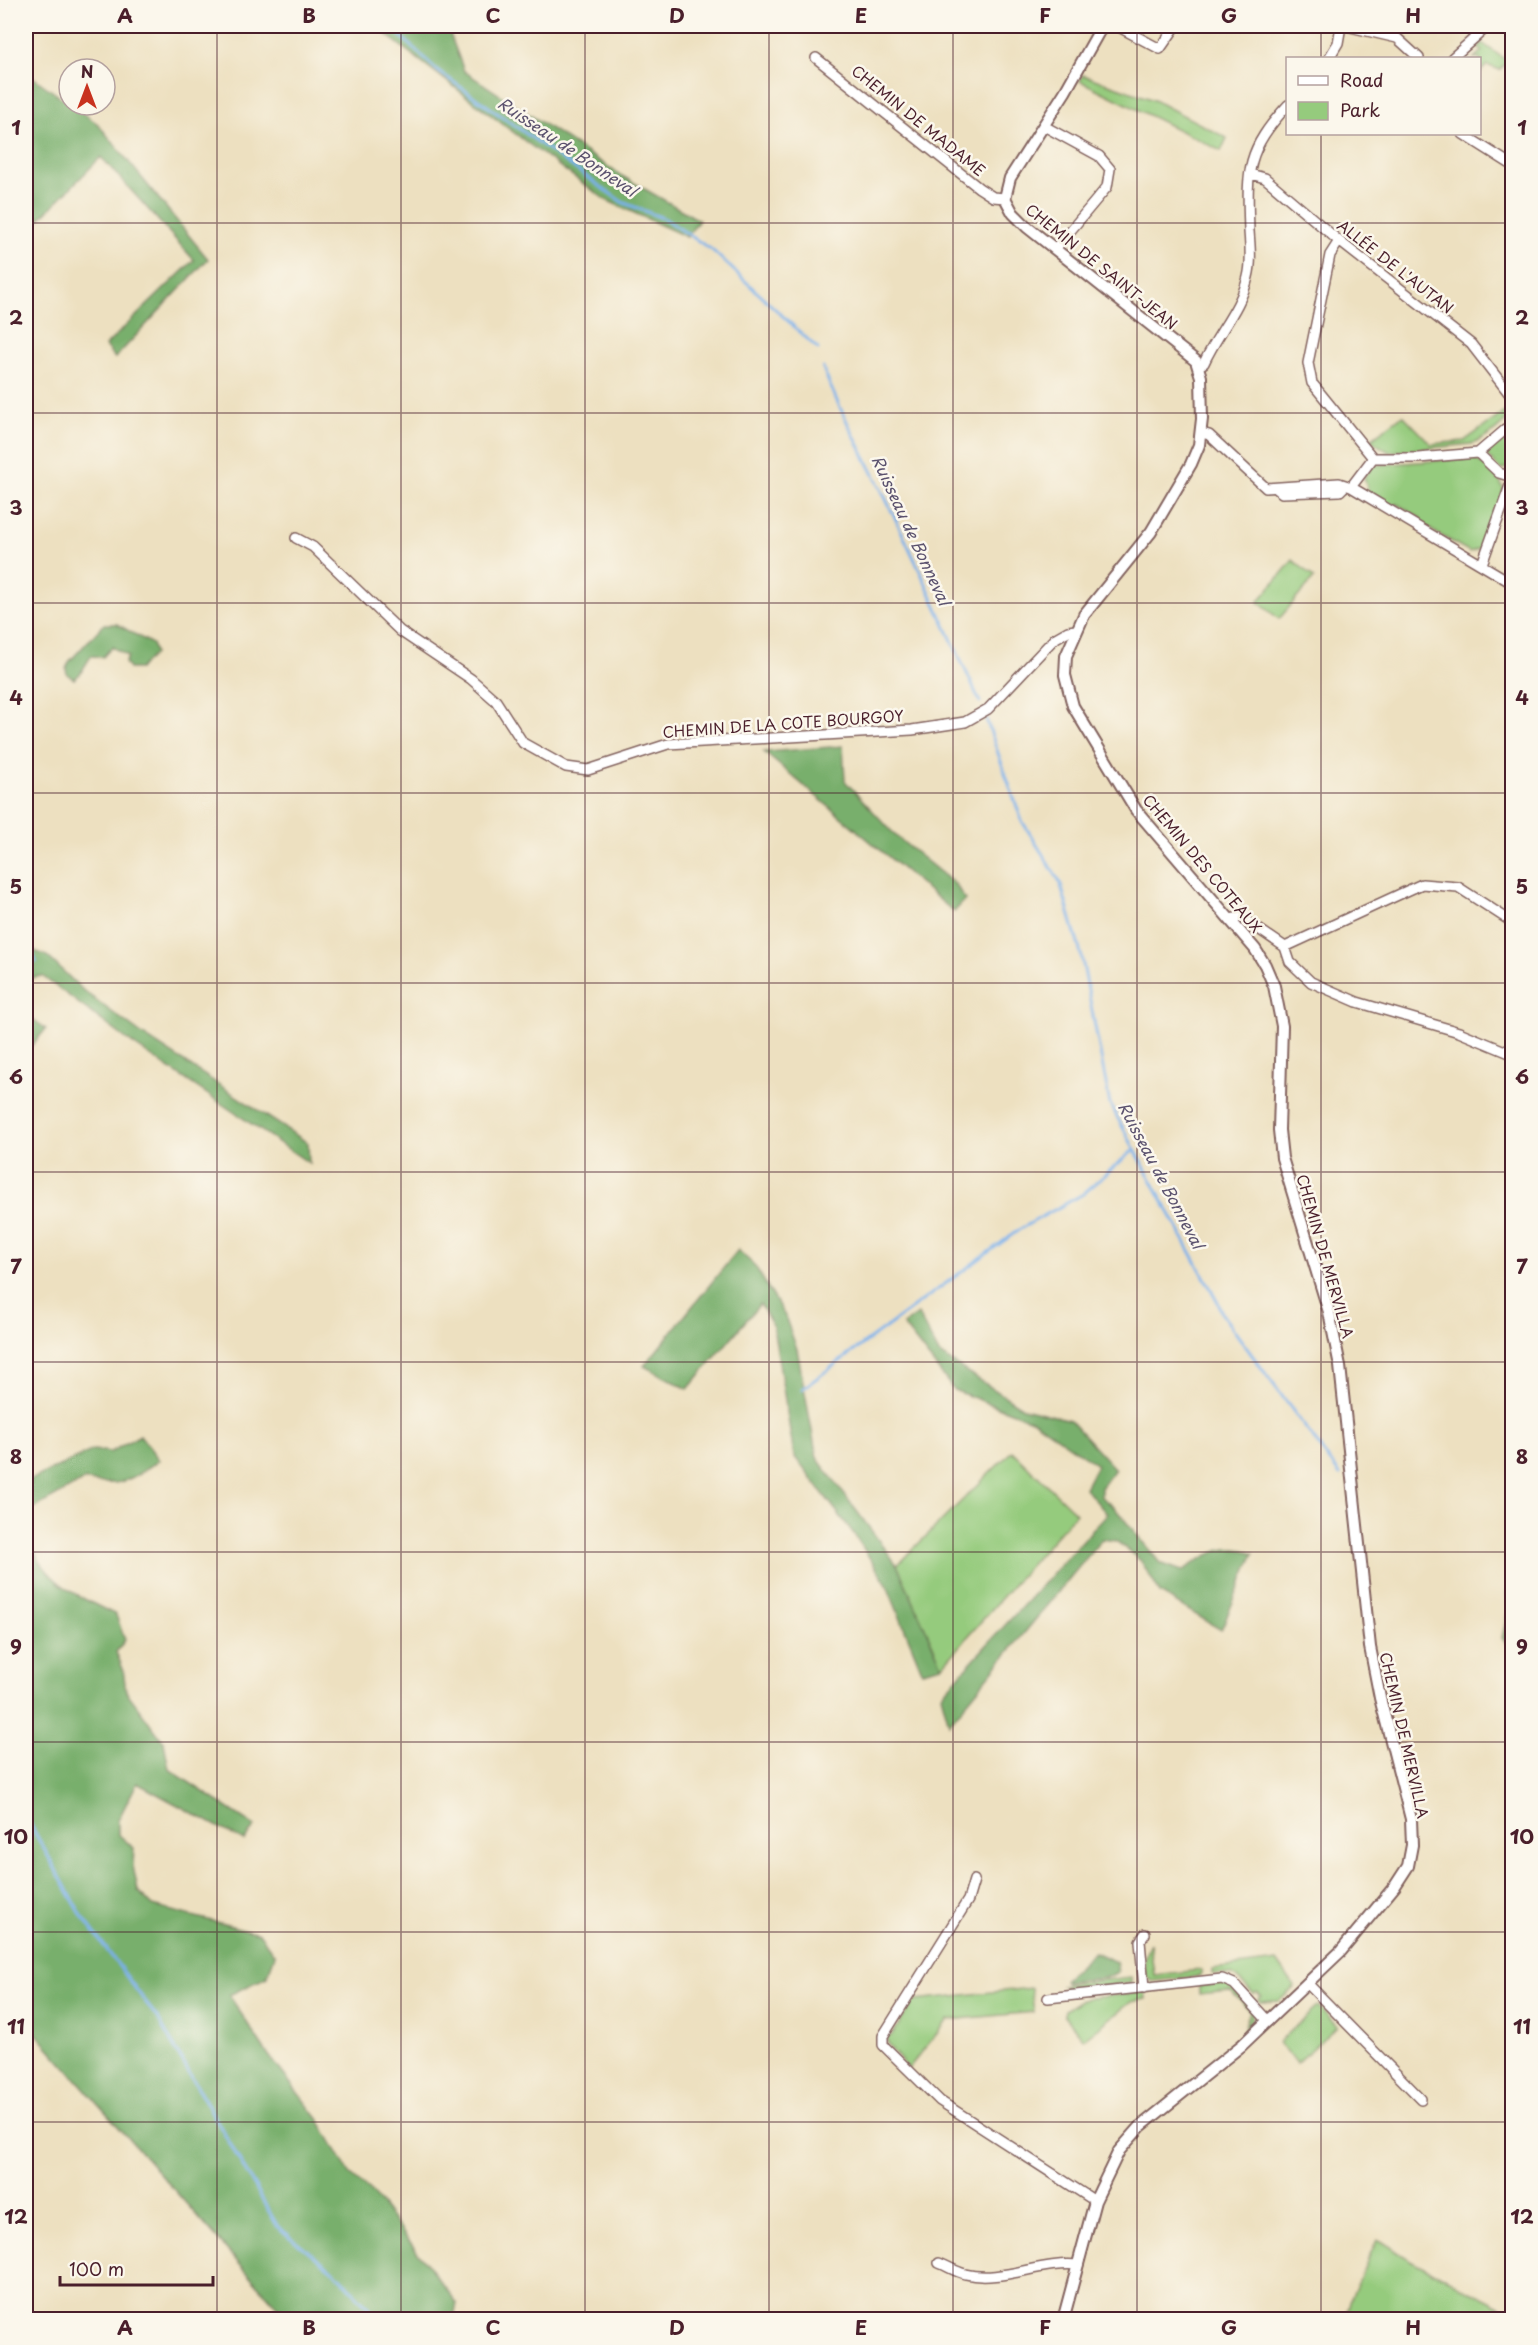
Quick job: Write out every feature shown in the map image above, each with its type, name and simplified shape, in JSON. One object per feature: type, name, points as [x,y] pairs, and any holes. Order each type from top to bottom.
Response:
[{"type":"street","points":[[1005,198],[1010,178],[1044,126],[1102,26]]},
{"type":"street","points":[[1116,26],[1160,49],[1176,26]]},
{"type":"street","points":[[1330,57],[1338,43],[1341,26]]},
{"type":"street","points":[[1346,26],[1397,38],[1418,57]]},
{"type":"street","points":[[1453,57],[1488,26]]},
{"type":"street","name":"CHEMIN DE MADAME","points":[[816,58],[979,188],[993,197],[1005,198]]},
{"type":"street","points":[[1199,366],[1204,363],[1243,292],[1249,276],[1250,174],[1259,140],[1286,106]]},
{"type":"street","points":[[1044,126],[1099,156],[1110,169],[1107,187],[1054,249]]},
{"type":"street","points":[[1465,135],[1512,165]]},
{"type":"street","name":"ALLÉE DE L'AUTAN","points":[[1250,174],[1265,178],[1339,242],[1471,344],[1512,397]]},
{"type":"street","name":"CHEMIN DE SAINT-JEAN","points":[[1005,198],[1012,213],[1102,289],[1190,354],[1199,366]]},
{"type":"street","points":[[1339,242],[1330,255],[1308,363],[1312,383],[1373,458],[1406,459],[1478,453],[1512,424]]},
{"type":"street","name":"CHEMIN DES COTEAUX","points":[[1199,366],[1202,433],[1191,464],[1170,504],[1128,564],[1090,608],[1076,630],[1064,665],[1066,686],[1073,706],[1136,810],[1255,949],[1265,965]]},
{"type":"street","points":[[1202,433],[1209,435],[1266,488],[1277,489],[1283,485],[1339,483],[1512,583]]},
{"type":"street","points":[[1478,453],[1499,473],[1512,479],[1482,564]]},
{"type":"street","points":[[1348,487],[1373,458]]},
{"type":"street","name":"CHEMIN DE LA COTE BOURGOY","points":[[296,538],[314,547],[400,631],[471,679],[496,701],[523,742],[556,762],[578,770],[588,770],[668,744],[912,730],[965,722],[988,709],[1054,639],[1068,631],[1076,630]]},
{"type":"street","points":[[1285,947],[1422,885],[1458,887],[1512,922]]},
{"type":"street","points":[[1230,920],[1241,917],[1285,947],[1290,962],[1311,982],[1357,1002],[1459,1032],[1512,1054]]},
{"type":"street","name":"CHEMIN DE MERVILLA","points":[[1063,2319],[1095,2201],[1110,2167],[1141,2126],[1241,2046],[1341,1951],[1395,1886],[1408,1866],[1412,1845],[1406,1792],[1380,1698],[1370,1647],[1335,1337],[1282,1158],[1279,1130],[1282,1026],[1274,986],[1265,965]]},
{"type":"street","points":[[974,1880],[968,1900],[883,2036],[884,2045],[940,2101],[1095,2201]]},
{"type":"street","points":[[1144,1988],[1140,1941],[1145,1934]]},
{"type":"street","points":[[1048,1998],[1222,1979],[1234,1984],[1268,2021]]},
{"type":"street","points":[[1307,1983],[1421,2099]]},
{"type":"street","points":[[939,2263],[966,2274],[1004,2274],[1056,2262],[1078,2265]]},
{"type":"green space","points":[[375,26],[447,26],[464,71],[622,176],[699,220],[687,237],[606,200]]},
{"type":"green space","points":[[1482,43],[1507,61],[1500,70],[1487,65],[1481,71],[1481,57],[1475,57],[1482,51],[1478,47]]},
{"type":"green space","points":[[27,73],[57,95],[57,117],[88,117],[98,124],[208,259],[115,358],[105,346],[194,260],[101,157],[26,233]]},
{"type":"green space","points":[[1083,75],[1154,100],[1227,138],[1221,151],[1080,81]]},
{"type":"green space","points":[[1512,407],[1507,419],[1496,430],[1471,444],[1389,452],[1370,440],[1403,415],[1431,444],[1464,441]]},
{"type":"green space","points":[[1512,428],[1512,466],[1501,470],[1487,456],[1487,452]]},
{"type":"green space","points":[[1474,458],[1497,475],[1504,490],[1484,546],[1470,552],[1422,525],[1420,518],[1397,504],[1392,507],[1368,492],[1364,477],[1376,465]]},
{"type":"green space","points":[[1293,560],[1314,578],[1279,619],[1258,602]]},
{"type":"green space","points":[[104,624],[117,624],[152,644],[155,653],[139,669],[129,669],[125,663],[128,656],[112,647],[103,657],[91,656],[80,674],[74,679],[67,674],[66,669],[69,662]]},
{"type":"green space","points":[[843,746],[845,781],[897,837],[956,885],[965,900],[954,912],[764,752]]},
{"type":"green space","points":[[32,950],[47,956],[85,992],[143,1035],[308,1143],[309,1163],[133,1044],[42,976],[26,979],[26,958]]},
{"type":"green space","points":[[26,1014],[46,1029],[26,1052]]},
{"type":"green space","points":[[738,1250],[755,1266],[785,1316],[797,1349],[817,1458],[897,1565],[942,1666],[922,1671],[886,1583],[854,1534],[794,1456],[773,1326],[760,1304],[688,1389],[644,1366]]},
{"type":"green space","points":[[918,1314],[939,1354],[1023,1408],[1070,1420],[1115,1469],[1101,1488],[1101,1497],[1114,1507],[1160,1563],[1182,1571],[1208,1555],[1224,1549],[1254,1553],[1221,1630],[1160,1593],[1141,1561],[1116,1541],[1102,1539],[949,1724],[941,1695],[1107,1514],[1085,1488],[1097,1465],[1034,1421],[954,1390],[903,1325]]},
{"type":"green space","points":[[140,1435],[159,1460],[148,1468],[131,1478],[116,1483],[84,1480],[26,1513],[26,1482],[93,1450],[111,1452]]},
{"type":"green space","points":[[1012,1451],[1076,1513],[942,1666],[897,1565]]},
{"type":"green space","points":[[26,1532],[41,1563],[50,1574],[73,1592],[116,1615],[125,1640],[116,1652],[123,1669],[126,1691],[164,1742],[169,1769],[255,1826],[244,1841],[137,1783],[118,1820],[118,1834],[134,1848],[133,1866],[138,1891],[153,1906],[259,1933],[275,1955],[267,1977],[229,1995],[264,2049],[319,2120],[350,2174],[374,2195],[457,2303],[454,2319],[288,2319],[26,2022]]},
{"type":"green space","points":[[1512,1584],[1512,1650],[1502,1638],[1509,1609],[1507,1592]]},
{"type":"green space","points":[[1150,1943],[1154,1975],[1201,1970],[1201,1976],[1153,1981],[1146,1976],[1144,1959]]},
{"type":"green space","points":[[1094,1952],[1116,1962],[1118,1972],[1105,1978],[1066,1982],[1064,1980]]},
{"type":"green space","points":[[1277,1961],[1295,1987],[1279,2001],[1260,2002],[1258,1999],[1261,1996],[1257,1992],[1254,1994],[1233,1975],[1213,1974],[1213,1969]]},
{"type":"green space","points":[[1131,1977],[1131,1983],[1069,1989],[1061,1985]]},
{"type":"green space","points":[[1223,1983],[1232,1987],[1253,2009],[1252,2019],[1242,2035],[1250,2011],[1231,1991],[1199,1994],[1199,1986]]},
{"type":"green space","points":[[1031,1988],[1034,2012],[948,2020],[908,2069],[887,2044],[886,2035],[891,2036],[915,2000]]},
{"type":"green space","points":[[1145,1992],[1146,1999],[1131,2002],[1084,2039],[1064,2015],[1065,2010],[1082,1999]]},
{"type":"green space","points":[[1318,2006],[1337,2026],[1297,2063],[1278,2043]]},
{"type":"green space","points":[[1377,2239],[1412,2261],[1512,2312],[1512,2319],[1345,2319],[1351,2298]]},
{"type":"waterway","name":"Ruisseau de Bonneval","points":[[390,26],[438,71],[622,202],[665,219],[712,250],[818,349]]},
{"type":"waterway","name":"Ruisseau de Bonneval","points":[[823,368],[906,540],[980,702]]},
{"type":"waterway","name":"Ruisseau de Bonneval","points":[[986,719],[1022,821],[1060,882],[1081,954],[1110,1104],[1218,1302],[1222,1314],[1340,1475]]},
{"type":"waterway","points":[[26,939],[36,962]]},
{"type":"waterway","points":[[802,1389],[1020,1229],[1083,1194],[1135,1149]]},
{"type":"waterway","points":[[26,1817],[82,1916],[158,2019],[278,2227],[336,2273],[380,2320]]}]
